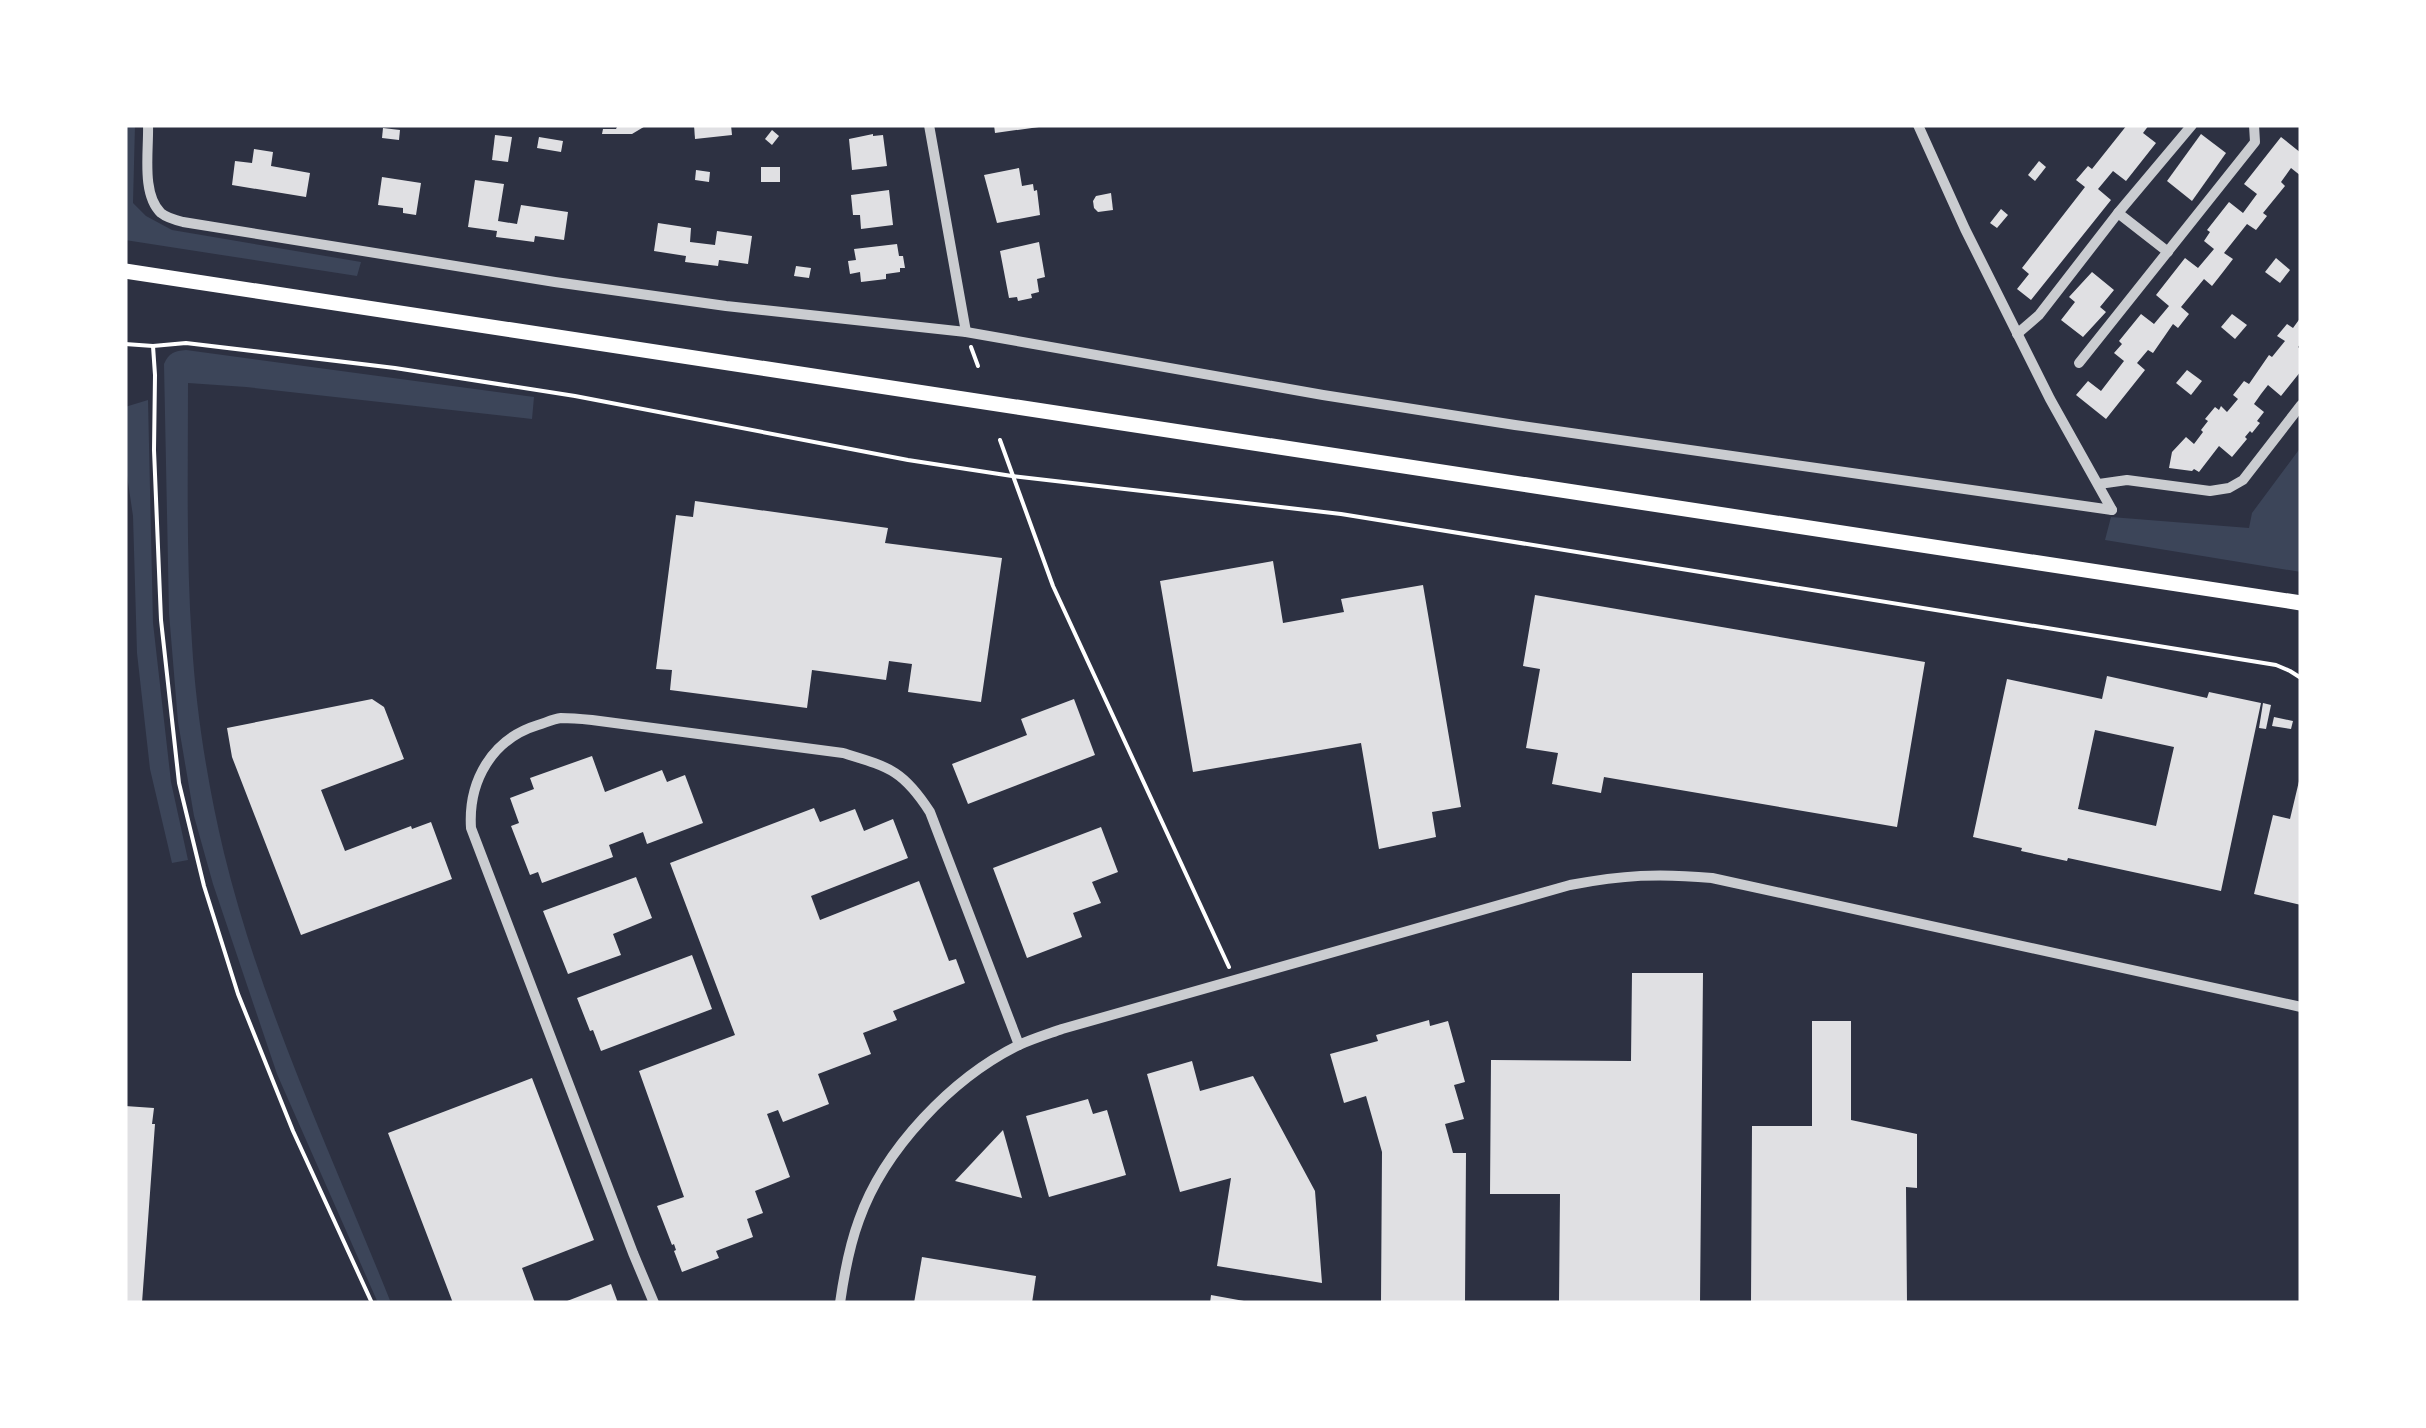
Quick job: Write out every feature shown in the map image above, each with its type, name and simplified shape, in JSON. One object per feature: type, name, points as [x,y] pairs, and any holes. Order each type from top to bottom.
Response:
[{"type":"main road","points":[[125,271],[2301,603]]},
{"type":"street","points":[[148,125],[149,188],[157,210],[183,222],[574,285],[966,332],[1515,425],[2112,510],[2050,399],[1918,125]]},
{"type":"street","points":[[929,125],[966,332]]},
{"type":"street","points":[[2018,334],[2039,314],[2192,125]]},
{"type":"street","points":[[2079,363],[2255,142],[2254,125]]},
{"type":"street","points":[[2118,214],[2168,252]]},
{"type":"street","points":[[2099,484],[2127,480],[2210,491],[2229,488],[2243,480],[2301,405]]},
{"type":"street","points":[[654,1303],[471,828],[470,807],[476,783],[502,743],[526,729],[559,718],[592,720],[843,753],[874,762],[903,777],[930,812],[1019,1045]]},
{"type":"street","points":[[840,1303],[847,1257],[860,1216],[903,1141],[930,1110],[974,1072],[1019,1045],[1062,1029],[1570,885],[1617,876],[1667,874],[1712,878],[2301,1007]]},
{"type":"path","points":[[125,344],[186,343],[395,368],[575,396],[908,460],[1012,476],[1341,514],[2276,666],[2301,678]]},
{"type":"path","points":[[153,346],[161,620],[178,784],[204,886],[238,994],[293,1132],[372,1303]]},
{"type":"path","points":[[1000,440],[1053,586],[1235,980]]},
{"type":"shaded area","points":[[125,125],[135,125],[133,203],[146,216],[172,230],[361,262],[357,276],[125,240]]},
{"type":"shaded area","points":[[186,350],[534,397],[532,419],[188,383],[192,643],[200,722],[218,828],[240,911],[278,1025],[391,1303],[378,1303],[277,1074],[194,816],[178,722],[169,613],[164,364],[172,353]]},
{"type":"shaded area","points":[[148,400],[153,623],[171,782],[188,860],[172,863],[150,769],[137,653],[133,516],[125,462],[125,407]]},
{"type":"shaded area","points":[[2301,447],[2301,572],[2105,540],[2111,517],[2249,528],[2252,513]]},
{"type":"building","points":[[618,125],[647,125],[632,134],[602,134],[603,129],[616,129]]},
{"type":"building","points":[[694,125],[731,125],[732,135],[695,139]]},
{"type":"building","points":[[994,125],[1039,125],[1039,127],[995,133]]},
{"type":"building","points":[[2127,125],[2149,125],[2143,133],[2156,143],[2126,181],[2113,171],[2098,189],[2111,200],[2031,300],[2017,289],[2029,274],[2022,268],[2085,187],[2076,180],[2088,166],[2092,169]]},
{"type":"building","points":[[383,128],[400,130],[399,140],[382,138]]},
{"type":"building","points":[[772,130],[779,136],[772,145],[765,139]]},
{"type":"building","points":[[2201,134],[2226,153],[2192,201],[2167,181]]},
{"type":"building","points":[[495,135],[512,137],[508,162],[492,160]]},
{"type":"building","points":[[883,135],[887,166],[852,170],[849,139]]},
{"type":"building","points":[[539,137],[563,141],[561,152],[537,148]]},
{"type":"building","points":[[2281,137],[2301,153],[2301,176],[2291,168],[2281,182],[2285,186],[2263,213],[2267,216],[2256,230],[2247,224],[2224,253],[2233,259],[2212,286],[2204,279],[2181,307],[2189,314],[2178,328],[2173,324],[2153,353],[2148,350],[2137,363],[2145,370],[2106,419],[2076,395],[2088,381],[2101,391],[2124,361],[2114,353],[2122,344],[2119,341],[2141,314],[2154,324],[2169,306],[2156,295],[2185,258],[2198,268],[2214,249],[2204,241],[2210,232],[2207,230],[2229,202],[2243,213],[2257,194],[2244,184]]},
{"type":"building","points":[[254,149],[273,152],[271,166],[310,173],[306,197],[232,185],[235,161],[252,163]]},
{"type":"building","points":[[2039,161],[2046,167],[2035,181],[2028,175]]},
{"type":"building","points":[[761,167],[780,167],[780,182],[761,182]]},
{"type":"building","points":[[1019,168],[1022,186],[1033,184],[1034,191],[1037,190],[1040,215],[997,223],[984,175]]},
{"type":"building","points":[[696,170],[710,172],[709,182],[695,180]]},
{"type":"building","points":[[382,177],[421,183],[416,215],[403,213],[403,208],[378,205]]},
{"type":"building","points":[[475,180],[504,184],[498,221],[517,224],[521,205],[568,212],[564,240],[535,236],[534,242],[496,237],[497,231],[468,227]]},
{"type":"building","points":[[889,190],[893,225],[861,229],[860,215],[853,215],[851,195]]},
{"type":"building","points":[[1111,193],[1113,210],[1098,212],[1093,201],[1096,196]]},
{"type":"building","points":[[2001,209],[2008,215],[1997,228],[1990,223]]},
{"type":"building","points":[[658,223],[691,228],[690,242],[715,245],[717,231],[752,236],[748,264],[719,260],[718,266],[685,262],[686,256],[654,251]]},
{"type":"building","points":[[1039,242],[1045,277],[1037,279],[1039,292],[1018,301],[1017,297],[1009,298],[1000,251]]},
{"type":"building","points":[[897,244],[905,268],[900,268],[900,272],[886,274],[886,279],[861,282],[860,272],[850,274],[848,261],[856,260],[854,249]]},
{"type":"building","points":[[2276,258],[2290,270],[2280,283],[2265,272]]},
{"type":"building","points":[[796,266],[811,268],[809,278],[794,276]]},
{"type":"building","points":[[2092,272],[2114,290],[2100,307],[2106,312],[2083,337],[2061,320],[2075,302],[2069,297]]},
{"type":"building","points":[[2232,314],[2247,325],[2235,339],[2221,327]]},
{"type":"building","points":[[2301,317],[2301,371],[2281,396],[2268,385],[2254,404],[2264,412],[2257,421],[2260,423],[2232,457],[2219,446],[2199,472],[2169,468],[2172,452],[2186,437],[2194,444],[2215,407],[2219,410],[2221,406],[2227,412],[2238,399],[2233,395],[2244,381],[2249,384],[2269,355],[2272,357],[2285,341],[2277,336],[2287,324],[2293,328]]},
{"type":"building","points":[[2187,370],[2202,381],[2191,395],[2176,383]]},
{"type":"building","points":[[695,501],[888,528],[885,543],[1002,558],[981,702],[908,692],[912,664],[889,661],[886,680],[812,670],[807,708],[670,690],[672,670],[656,669],[676,515],[693,517]]},
{"type":"building","points":[[1273,561],[1283,623],[1344,612],[1341,599],[1423,585],[1461,807],[1432,812],[1436,837],[1379,849],[1361,743],[1193,772],[1160,581]]},
{"type":"building","points":[[1535,595],[1925,662],[1897,827],[1604,777],[1601,793],[1552,784],[1558,753],[1526,748],[1540,669],[1523,666]]},
{"type":"building","points":[[2107,676],[2207,698],[2209,692],[2261,703],[2221,891],[2021,851],[2022,848],[1973,837],[2007,679],[2102,699]],"holes":[[[2095,730],[2174,747],[2156,826],[2078,809]]]},
{"type":"building","points":[[372,699],[384,707],[404,759],[321,790],[345,851],[431,822],[452,879],[301,935],[232,757],[227,728]]},
{"type":"building","points":[[1074,699],[1095,755],[968,804],[952,764],[1027,735],[1021,719]]},
{"type":"building","points":[[2263,703],[2271,705],[2266,729],[2259,728]]},
{"type":"building","points":[[2274,717],[2293,721],[2291,729],[2272,726]]},
{"type":"building","points":[[592,756],[605,792],[662,770],[667,782],[685,775],[703,823],[647,844],[643,832],[609,845],[613,857],[542,883],[538,872],[530,875],[511,826],[519,823],[510,798],[534,789],[530,778]]},
{"type":"building","points":[[2300,777],[2301,905],[2254,894],[2273,815],[2290,819]]},
{"type":"building","points":[[814,808],[820,822],[855,809],[864,831],[893,819],[908,858],[811,896],[820,920],[919,881],[949,961],[956,959],[965,983],[893,1011],[897,1020],[863,1033],[871,1054],[818,1074],[829,1104],[783,1122],[778,1110],[767,1114],[790,1177],[755,1191],[763,1213],[747,1219],[753,1237],[716,1251],[719,1258],[682,1272],[657,1206],[684,1197],[639,1071],[735,1035],[670,863]]},
{"type":"building","points":[[1101,827],[1118,872],[1092,882],[1101,903],[1073,913],[1082,937],[1027,958],[993,868]]},
{"type":"building","points":[[636,877],[652,918],[613,934],[621,955],[568,974],[543,911]]},
{"type":"building","points":[[692,955],[712,1009],[601,1051],[577,998]]},
{"type":"building","points":[[1632,973],[1703,973],[1700,1303],[1559,1303],[1560,1194],[1490,1194],[1491,1060],[1631,1061]]},
{"type":"building","points":[[1429,1020],[1430,1026],[1448,1021],[1465,1082],[1454,1085],[1464,1119],[1445,1124],[1453,1153],[1466,1153],[1465,1303],[1381,1303],[1382,1152],[1366,1096],[1344,1103],[1330,1054],[1378,1041],[1376,1035]]},
{"type":"building","points":[[1812,1021],[1851,1021],[1851,1120],[1917,1134],[1917,1188],[1906,1187],[1907,1303],[1751,1303],[1752,1126],[1812,1126]]},
{"type":"building","points":[[1192,1061],[1200,1091],[1253,1076],[1315,1191],[1322,1283],[1217,1266],[1231,1178],[1180,1192],[1147,1074]]},
{"type":"building","points":[[532,1078],[594,1240],[522,1268],[535,1303],[453,1303],[388,1133]]},
{"type":"building","points":[[1088,1099],[1093,1114],[1107,1110],[1126,1175],[1049,1197],[1026,1116]]},
{"type":"building","points":[[125,1106],[154,1108],[142,1303],[125,1303]]},
{"type":"building","points":[[1003,1130],[1022,1198],[955,1181]]},
{"type":"building","points":[[922,1257],[1036,1276],[1032,1303],[914,1303]]},
{"type":"building","points":[[611,1284],[618,1303],[562,1303]]},
{"type":"building","points":[[1211,1295],[1244,1301],[1244,1303],[1210,1303]]}]
